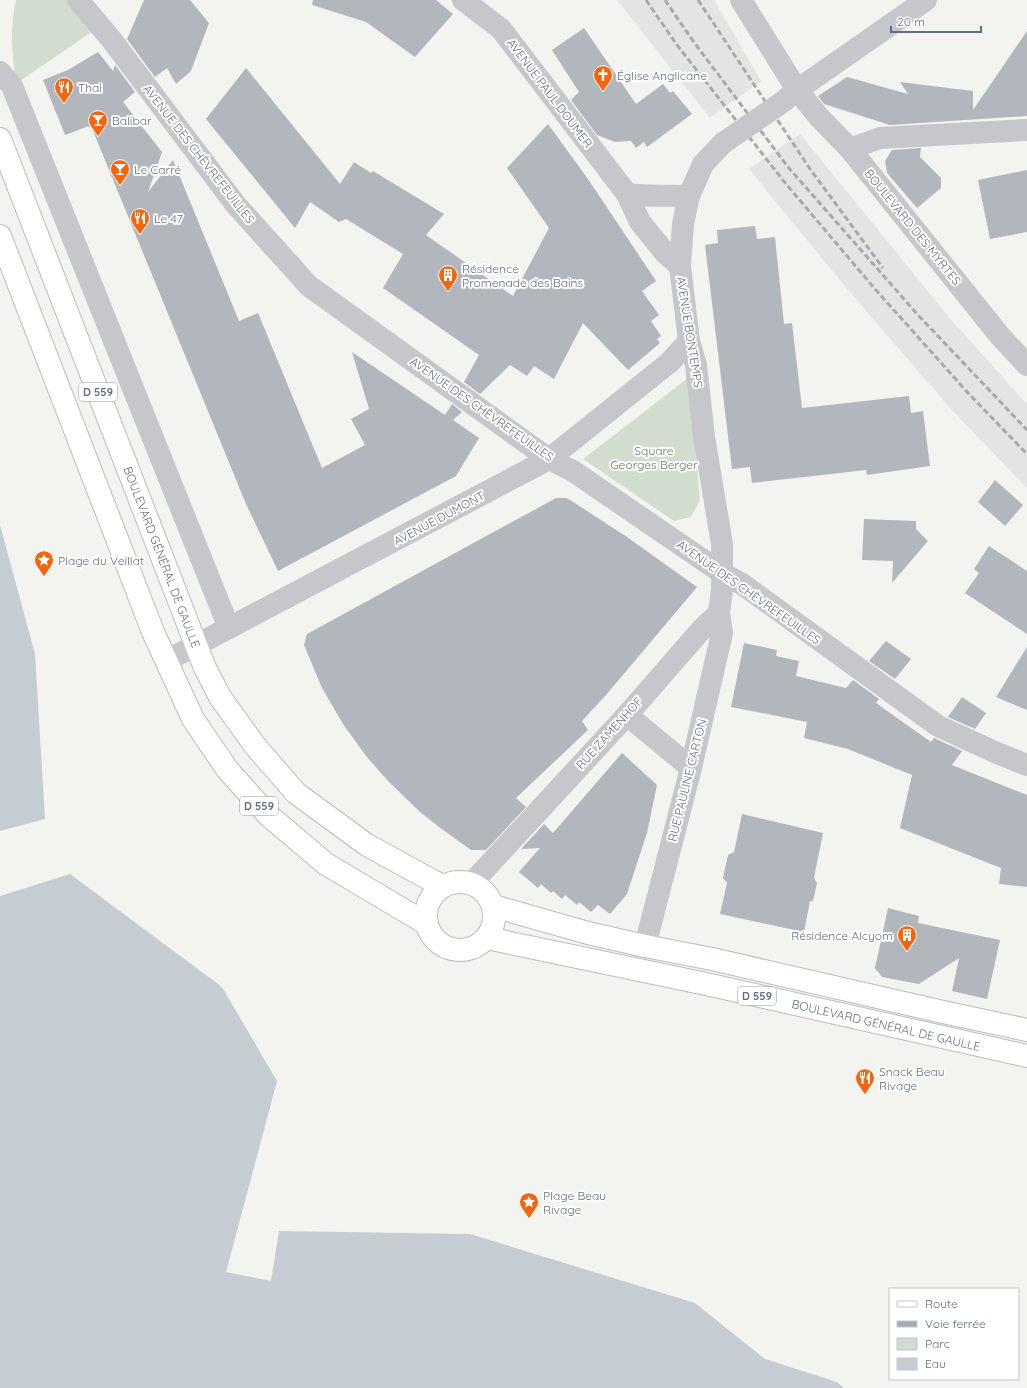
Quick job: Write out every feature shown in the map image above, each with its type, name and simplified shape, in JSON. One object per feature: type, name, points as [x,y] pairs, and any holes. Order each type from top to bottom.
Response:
[{"type":"main road","name":"BOULEVARD GÉNÉRAL DE GAULLE","points":[[0,139],[196,646],[205,668],[220,697],[256,747],[296,793],[367,845],[442,886]]},
{"type":"main road","name":"D 559","points":[[0,236],[153,632],[193,719],[227,769],[268,815],[326,864],[427,924]]},
{"type":"main road","points":[[462,882],[472,883],[482,889],[489,896],[494,906],[495,918],[492,929],[487,938],[468,950],[457,950],[446,947],[437,941],[430,933],[426,914],[428,903],[442,886],[462,882]]},
{"type":"main road","name":"D 559","points":[[494,906],[588,933],[712,959],[1027,1030]]},
{"type":"main road","name":"BOULEVARD GÉNÉRAL DE GAULLE","points":[[487,938],[706,984],[1027,1056]]},
{"type":"street","name":"AVENUE DES CHÈVREFEUILLES","points":[[78,0],[111,39],[236,205],[309,286],[549,459],[573,471],[722,573],[748,589],[938,726],[996,753],[1027,765]]},
{"type":"street","name":"AVENUE PAUL DOUMER","points":[[464,0],[501,29],[627,194],[640,222],[666,254],[680,266]]},
{"type":"street","name":"BOULEVARD DES MYRTES","points":[[742,0],[790,96],[819,117],[850,149],[1000,336],[1027,364]]},
{"type":"street","name":"AVENUE BONTEMPS","points":[[722,573],[722,544],[704,437],[696,365],[689,341],[680,266],[683,224],[690,196],[703,164],[723,143],[926,0]]},
{"type":"street","points":[[0,72],[12,86],[229,628]]},
{"type":"street","points":[[850,149],[880,138],[1027,130]]},
{"type":"street","points":[[627,194],[646,196],[690,196]]},
{"type":"street","name":"AVENUE DUMONT","points":[[166,661],[549,459],[670,362],[689,341]]},
{"type":"street","points":[[719,613],[722,590],[722,573]]},
{"type":"street","name":"RUE ZAMENHOF","points":[[472,883],[627,715],[702,628],[719,613]]},
{"type":"street","name":"RUE PAULINE CARTON","points":[[645,946],[691,768],[722,633],[719,613]]},
{"type":"street","points":[[627,715],[691,768]]},
{"type":"shaded area","points":[[617,0],[714,0],[761,81],[710,118]]},
{"type":"shaded area","points":[[800,134],[953,322],[1027,404],[1027,488],[949,407],[843,284],[749,169]]},
{"type":"green space","points":[[16,0],[67,0],[93,31],[17,83],[13,62],[12,41]]},
{"type":"green space","name":"Square Georges Berger","points":[[688,378],[700,500],[691,517],[674,521],[583,459]]},
{"type":"water","points":[[0,525],[35,654],[45,819],[0,831]]},
{"type":"water","points":[[70,874],[222,987],[277,1081],[226,1272],[271,1281],[279,1231],[470,1234],[695,1303],[765,1359],[837,1382],[844,1388],[0,1388],[0,896]]},
{"type":"building","points":[[144,0],[190,0],[209,23],[191,71],[176,84],[167,68],[155,77],[127,39]]},
{"type":"building","points":[[313,0],[436,0],[453,14],[415,57],[366,22],[312,5]]},
{"type":"building","name":"Église Anglicane","points":[[584,28],[636,104],[663,84],[670,93],[673,91],[692,114],[647,147],[644,142],[636,148],[631,141],[615,142],[597,135],[571,100],[579,92],[552,50]]},
{"type":"building","points":[[1027,31],[1027,116],[890,125],[824,104],[818,96],[847,77],[908,94],[900,82],[973,91],[973,110]]},
{"type":"building","points":[[98,52],[113,71],[115,65],[135,92],[123,102],[162,152],[148,192],[173,160],[239,321],[258,313],[322,468],[365,445],[351,419],[369,409],[352,352],[445,415],[452,404],[462,412],[453,420],[479,438],[456,476],[278,571],[246,504],[91,126],[65,135],[43,80],[68,70]]},
{"type":"building","points":[[246,68],[340,184],[354,162],[371,173],[373,171],[444,214],[426,235],[513,296],[549,228],[507,168],[548,124],[588,179],[656,281],[642,291],[659,315],[651,321],[661,336],[657,339],[660,343],[628,370],[583,323],[554,379],[534,366],[527,376],[510,365],[480,394],[464,382],[479,355],[383,288],[403,254],[346,219],[339,222],[310,202],[295,228],[206,119]]},
{"type":"building","points":[[921,148],[920,157],[941,178],[941,188],[917,208],[887,173],[885,161],[892,150]]},
{"type":"building","points":[[1027,170],[1027,232],[990,239],[978,180]]},
{"type":"building","points":[[755,226],[757,239],[775,237],[784,324],[792,323],[802,408],[909,396],[911,413],[923,411],[930,466],[867,475],[866,470],[752,483],[750,467],[732,469],[705,245],[718,243],[717,230]]},
{"type":"building","points":[[995,480],[1023,505],[1005,526],[978,502]]},
{"type":"building","points":[[556,498],[567,498],[627,537],[697,587],[606,695],[582,721],[588,730],[516,798],[526,807],[486,850],[471,850],[420,812],[388,781],[366,756],[343,724],[322,688],[304,645],[307,634]]},
{"type":"building","points":[[864,519],[916,521],[916,529],[928,541],[892,583],[893,561],[862,560]]},
{"type":"building","points":[[989,546],[1027,571],[1027,634],[965,593],[979,573],[974,569]]},
{"type":"building","points":[[886,641],[911,659],[895,679],[869,661]]},
{"type":"building","points":[[744,643],[777,650],[776,656],[799,661],[796,676],[846,688],[853,680],[879,699],[876,703],[931,742],[934,738],[962,751],[952,765],[1027,795],[1027,887],[999,884],[1001,868],[900,828],[912,775],[848,749],[804,738],[807,722],[731,707]]},
{"type":"building","points":[[1027,647],[1027,710],[996,697]]},
{"type":"building","points":[[962,697],[986,713],[975,729],[948,717]]},
{"type":"building","points":[[622,753],[657,785],[647,833],[627,894],[610,914],[598,905],[591,912],[579,902],[577,905],[565,895],[562,899],[553,891],[551,893],[541,884],[538,888],[519,872],[540,848],[521,849],[544,824],[553,833]]},
{"type":"building","points":[[742,814],[823,833],[814,878],[817,883],[813,901],[810,901],[804,932],[720,914],[727,883],[723,878],[728,855],[734,852]]},
{"type":"building","points":[[888,908],[919,916],[918,923],[1000,940],[987,999],[952,991],[959,958],[919,984],[882,977],[875,968]]},
{"type":"railway","points":[[646,0],[677,45],[786,184],[875,289],[969,394],[1027,454]]},
{"type":"railway","points":[[665,0],[693,41],[788,167],[918,315],[1027,430]]},
{"type":"railway","points":[[698,0],[810,169],[883,268]]},
{"type":"place","name":"Église Anglicane","points":[[603,92]]},
{"type":"place","name":"Thai","points":[[64,104]]},
{"type":"place","name":"Balibar","points":[[98,137]]},
{"type":"place","name":"Le Carré","points":[[120,186]]},
{"type":"place","name":"Le 47","points":[[140,235]]},
{"type":"place","name":"Résidence Promenade des Bains","points":[[448,292]]},
{"type":"place","name":"Plage du Veillat","points":[[44,577]]},
{"type":"place","name":"Résidence Alcyom","points":[[907,952]]},
{"type":"place","name":"Snack Beau Rivage","points":[[865,1095]]},
{"type":"place","name":"Plage Beau Rivage","points":[[529,1219]]}]
